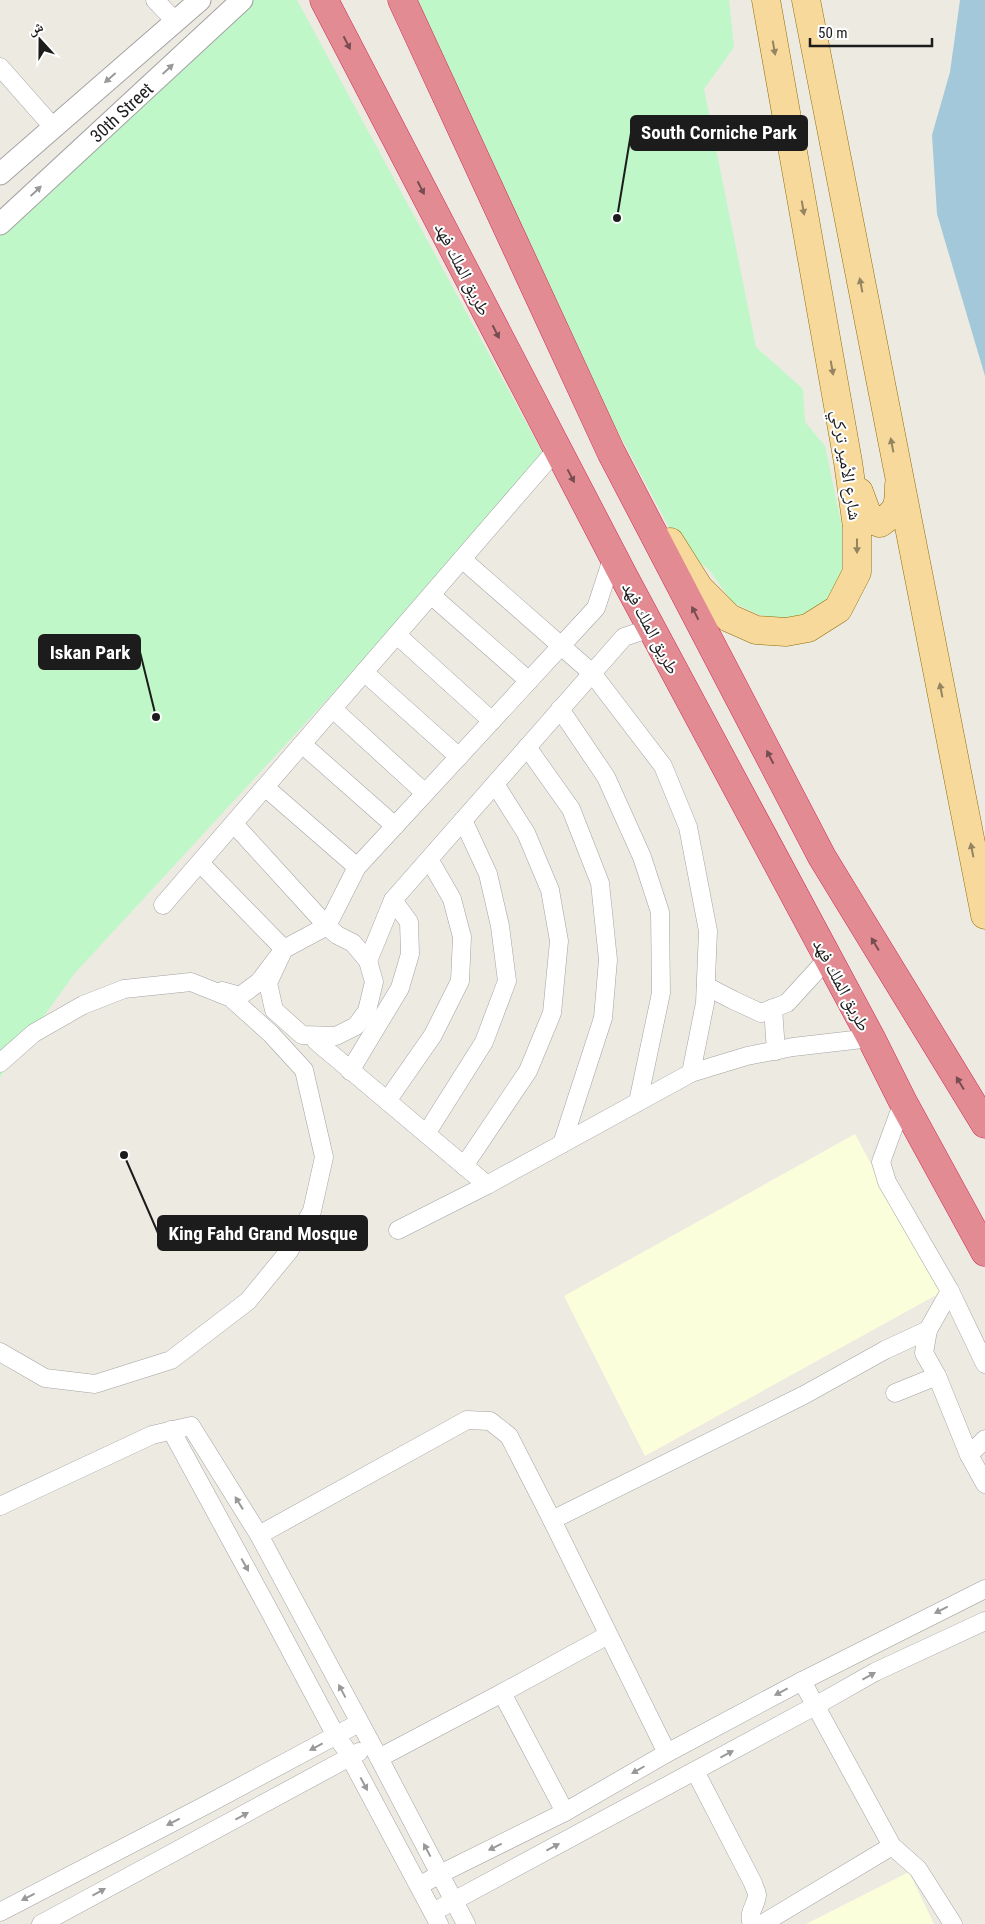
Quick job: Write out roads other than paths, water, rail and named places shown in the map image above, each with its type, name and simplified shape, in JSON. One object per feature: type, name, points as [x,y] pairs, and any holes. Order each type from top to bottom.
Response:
[{"type":"highway","name":"طريق الملك فهد","points":[[324,0],[613,556],[985,1252]]},
{"type":"highway","points":[[402,0],[611,452],[782,782],[822,857],[985,1124]]},
{"type":"highway","points":[[750,812],[766,831],[782,831],[789,821],[779,796],[782,782]]},
{"type":"highway","points":[[791,888],[784,869],[782,853],[789,844],[801,840],[822,857]]},
{"type":"main road","name":"شارع الأمير تركي","points":[[611,452],[699,588],[729,618],[756,630],[786,632],[808,628],[838,609],[857,572],[857,527],[848,462],[766,0]]},
{"type":"main road","points":[[806,0],[985,915]]},
{"type":"main road","points":[[848,462],[869,519],[880,523],[891,516],[899,504],[898,478]]},
{"type":"street","points":[[155,0],[175,21]]},
{"type":"street","name":"30th Street","points":[[0,174],[200,0]]},
{"type":"street","name":"30th Street","points":[[0,224],[242,0]]},
{"type":"street","points":[[0,67],[53,127]]},
{"type":"street","points":[[163,905],[557,449]]},
{"type":"street","points":[[0,1063],[34,1033],[83,1005],[124,989],[191,982],[240,996],[259,982],[284,949],[327,926],[357,868],[596,608],[613,556]]},
{"type":"street","points":[[462,559],[592,673],[663,766],[688,827],[708,931],[705,1002],[691,1073]]},
{"type":"street","points":[[431,595],[529,681]]},
{"type":"street","points":[[368,961],[393,900],[624,637],[652,628]]},
{"type":"street","points":[[396,635],[492,721]]},
{"type":"street","points":[[364,672],[459,757]]},
{"type":"street","points":[[332,709],[425,793]]},
{"type":"street","points":[[560,709],[606,777],[642,857],[660,912],[661,993],[638,1102]]},
{"type":"street","points":[[302,744],[395,826]]},
{"type":"street","points":[[528,747],[571,809],[600,883],[608,960],[604,1018],[562,1144]]},
{"type":"street","points":[[464,1166],[528,1071],[552,1013],[559,941],[550,890],[526,833],[495,784]]},
{"type":"street","points":[[265,787],[357,868]]},
{"type":"street","points":[[426,1134],[484,1042],[507,981],[500,926],[488,874],[463,820]]},
{"type":"street","points":[[234,824],[327,926],[337,935],[353,944],[368,961],[374,982],[367,1011],[356,1026],[336,1036],[316,1042]]},
{"type":"street","points":[[386,1101],[433,1035],[460,981],[462,938],[452,898],[429,859]]},
{"type":"street","points":[[200,863],[284,949]]},
{"type":"street","points":[[350,1071],[400,988],[410,954],[409,922],[393,900]]},
{"type":"street","points":[[284,949],[268,984],[274,1010],[302,1035],[336,1036]]},
{"type":"street","points":[[706,986],[762,1012],[787,1003],[828,958]]},
{"type":"street","points":[[0,1352],[45,1378],[95,1384],[171,1360],[248,1301],[290,1251],[312,1211],[324,1157],[304,1070],[271,1034],[231,998],[203,986]]},
{"type":"street","points":[[773,1008],[776,1051]]},
{"type":"street","points":[[398,1230],[487,1185],[691,1073],[747,1056],[871,1038]]},
{"type":"street","points":[[316,1042],[487,1185]]},
{"type":"street","points":[[304,1070],[316,1042]]},
{"type":"street","points":[[904,1102],[881,1162],[887,1182],[950,1291],[985,1364]]},
{"type":"street","points":[[950,1291],[928,1330],[924,1354],[937,1376],[969,1455],[985,1484]]},
{"type":"street","points":[[552,1520],[804,1395],[885,1350],[928,1330]]},
{"type":"street","points":[[895,1393],[937,1376]]},
{"type":"street","points":[[258,1536],[467,1420],[490,1421],[509,1436],[667,1753]]},
{"type":"street","points":[[0,1506],[152,1435],[191,1426],[258,1536],[376,1752],[466,1924]]},
{"type":"street","points":[[170,1430],[336,1736],[350,1756],[436,1918],[454,1900],[875,1672],[985,1621]]},
{"type":"street","points":[[969,1455],[985,1438]]},
{"type":"street","points":[[419,1886],[566,1812],[667,1753],[802,1681],[985,1589]]},
{"type":"street","points":[[41,1924],[350,1756],[376,1752],[502,1694],[608,1635]]},
{"type":"street","points":[[802,1681],[892,1846],[918,1868],[953,1924]]},
{"type":"street","points":[[502,1694],[566,1812]]},
{"type":"street","points":[[0,1912],[359,1723]]},
{"type":"street","points":[[695,1771],[753,1883],[757,1894],[750,1911],[749,1918],[752,1924]]},
{"type":"street","points":[[762,1924],[892,1846]]},
{"type":"water","points":[[960,0],[985,0],[985,376],[937,214],[932,135],[950,72]]},
{"type":"place","name":"South Corniche Park","points":[[617,218]]},
{"type":"place","name":"Iskan Park","points":[[156,717]]},
{"type":"place","name":"King Fahd Grand Mosque","points":[[124,1155]]}]
